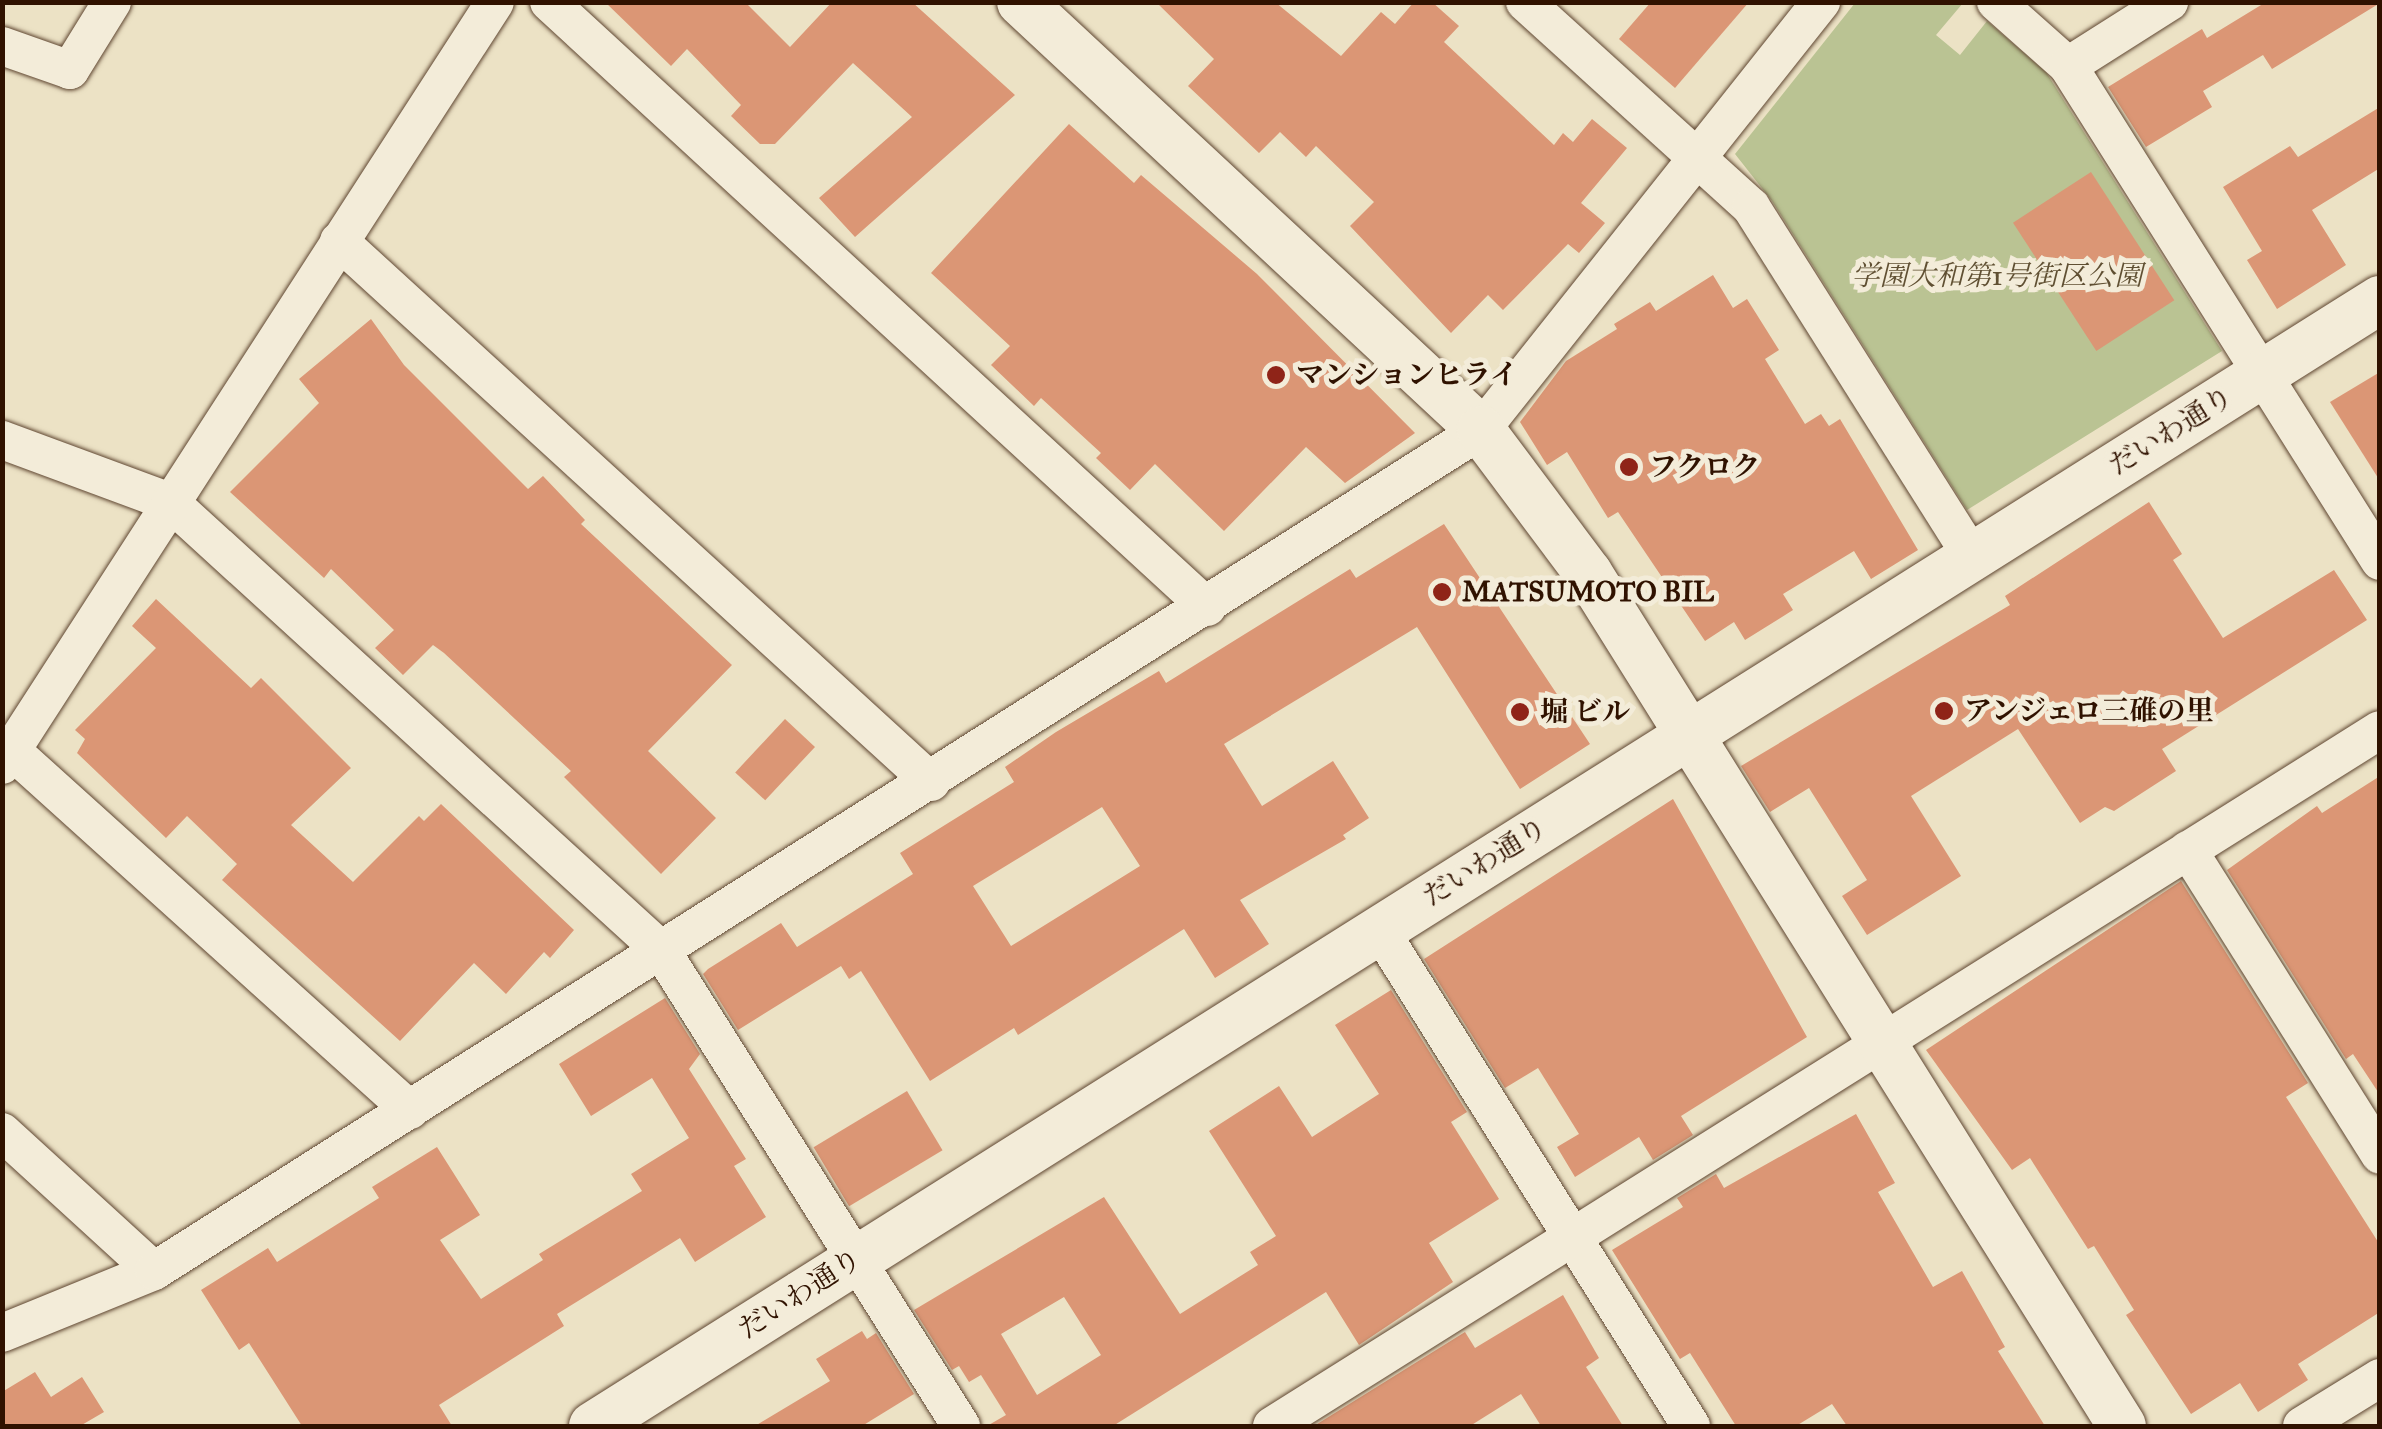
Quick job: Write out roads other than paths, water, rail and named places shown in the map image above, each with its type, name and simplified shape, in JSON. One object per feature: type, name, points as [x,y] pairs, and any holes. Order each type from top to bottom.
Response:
[{"type":"street","points":[[2,46],[70,70],[112,2]]},
{"type":"street","points":[[410,1110],[7,758],[495,2]]},
{"type":"street","points":[[549,2],[1207,607]]},
{"type":"street","points":[[1021,2],[1481,430],[1588,573],[2122,1426]]},
{"type":"street","points":[[1525,2],[1752,207],[1972,557]]},
{"type":"street","points":[[2,1333],[154,1270],[1207,607],[1481,430],[1821,2]]},
{"type":"street","points":[[1996,2],[2068,66],[2380,561]]},
{"type":"street","points":[[2068,66],[2169,2]]},
{"type":"street","points":[[340,241],[930,782]]},
{"type":"street","name":"だいわ通り","points":[[593,1426],[2380,300]]},
{"type":"street","points":[[2,440],[170,502],[661,950],[960,1426]]},
{"type":"street","points":[[1272,1426],[1311,1416],[1572,1238],[2380,730]]},
{"type":"street","points":[[2188,850],[2380,1155]]},
{"type":"street","points":[[1379,929],[1691,1426]]},
{"type":"street","points":[[2,1132],[154,1270]]},
{"type":"street","points":[[2302,1426],[2380,1378]]},
{"type":"place","name":"マンションヒライ","points":[[1276,375]]},
{"type":"place","name":"フクロク","points":[[1629,467]]},
{"type":"place","name":"MATSUMOTO BIL","points":[[1442,592]]},
{"type":"place","name":"アンジェロ三碓の里","points":[[1944,711]]},
{"type":"place","name":"堀 ビル","points":[[1520,712]]},
{"type":"park label","name":"学園大和第1号街区公園","points":[[1997,276]]}]
